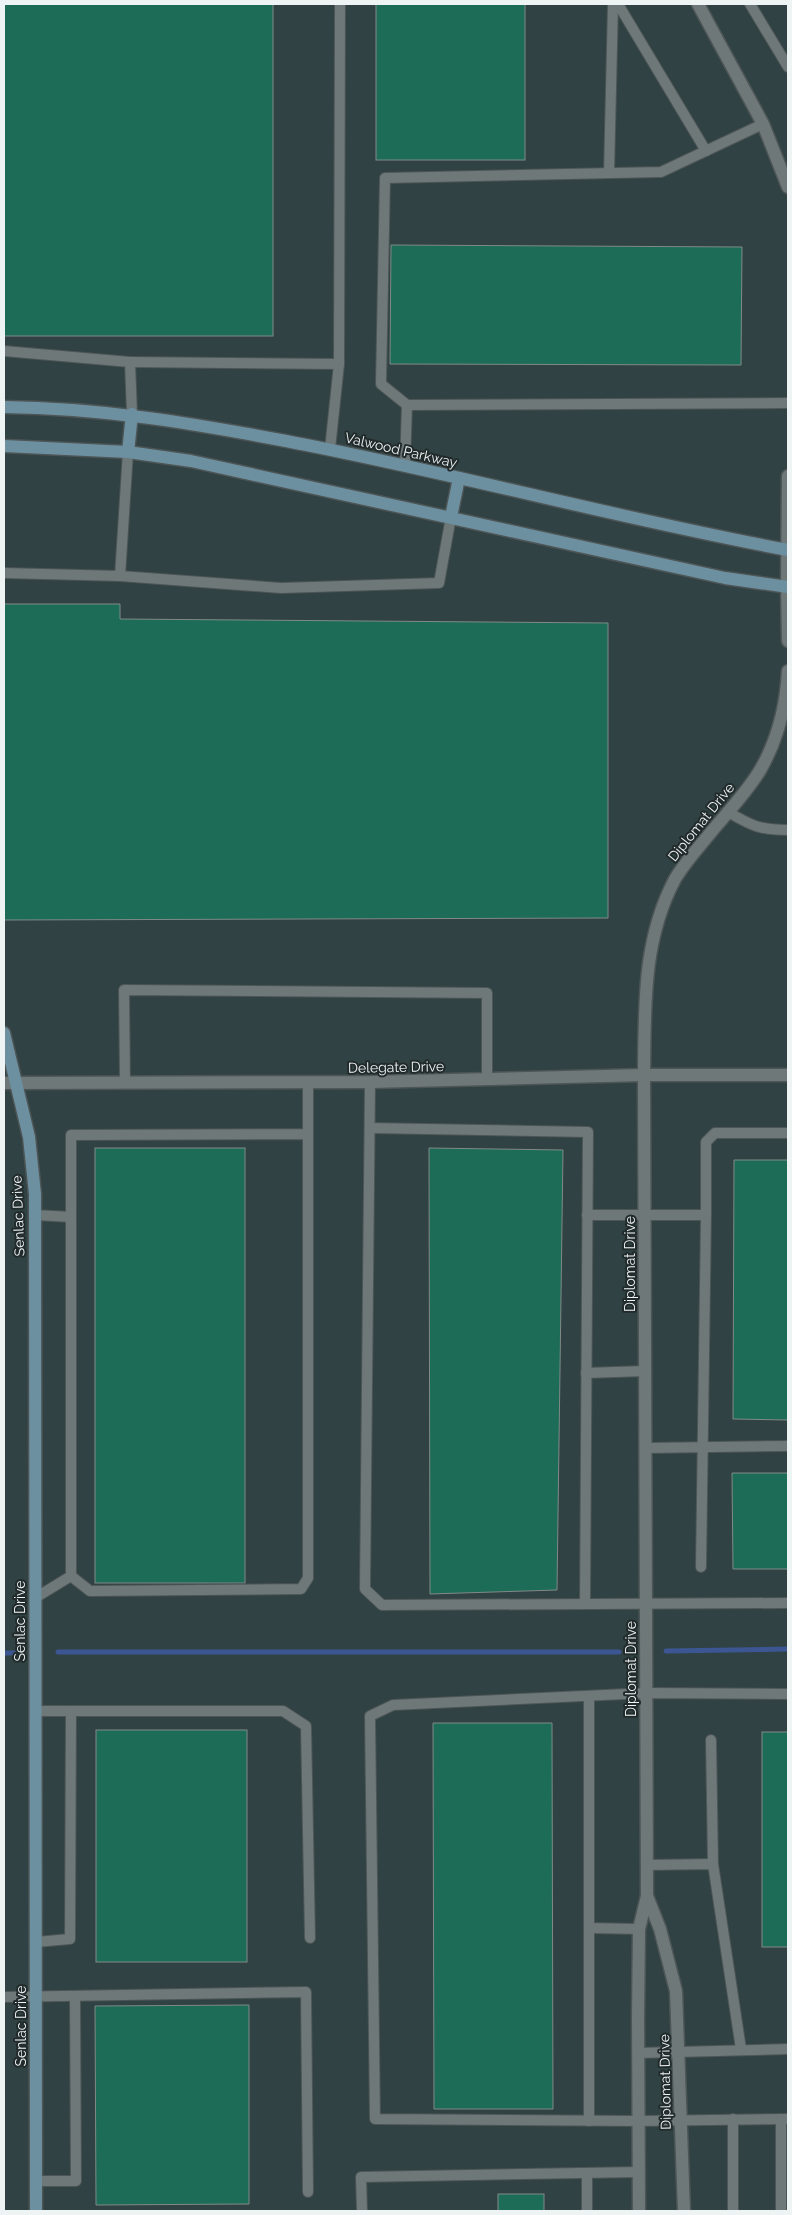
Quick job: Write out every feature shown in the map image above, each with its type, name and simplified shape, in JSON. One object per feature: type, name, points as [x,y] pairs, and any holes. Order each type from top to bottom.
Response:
[{"type":"main road","name":"Valwood Parkway","points":[[4,406],[56,407],[132,414],[200,424],[330,449],[707,534],[788,550]]},
{"type":"main road","points":[[128,452],[132,414]]},
{"type":"main road","points":[[4,446],[128,452],[191,461],[725,578],[787,587]]},
{"type":"main road","points":[[451,517],[458,478]]},
{"type":"main road","name":"Senlac Drive","points":[[4,1033],[29,1138],[35,1194],[36,2211]]},
{"type":"street","points":[[700,5],[763,124],[788,187]]},
{"type":"street","points":[[788,476],[788,641]]},
{"type":"street","name":"Diplomat Drive","points":[[639,2211],[638,2053],[640,1929],[647,1896],[644,1075],[647,970],[656,926],[666,900],[682,868],[750,784],[767,756],[783,711],[788,671]]},
{"type":"street","name":"Delegate Drive","points":[[4,1083],[370,1082],[644,1075],[788,1075]]},
{"type":"street","name":"Diplomat Drive","points":[[647,1896],[660,1929],[673,1976],[678,2007],[684,2211]]},
{"type":"lane","points":[[330,449],[339,364],[340,4]]},
{"type":"lane","points":[[609,174],[613,4]]},
{"type":"lane","points":[[618,4],[706,151]]},
{"type":"lane","points":[[750,4],[788,66]]},
{"type":"lane","points":[[763,124],[661,172],[385,178],[381,384],[406,405],[788,403]]},
{"type":"lane","points":[[4,351],[130,362],[339,364]]},
{"type":"lane","points":[[130,362],[132,414]]},
{"type":"lane","points":[[405,466],[406,405]]},
{"type":"lane","points":[[120,576],[128,452]]},
{"type":"lane","points":[[4,572],[120,576],[281,588],[439,583],[451,517]]},
{"type":"lane","points":[[728,812],[759,828],[788,830]]},
{"type":"lane","points":[[125,1082],[124,990],[488,994],[487,1080]]},
{"type":"lane","points":[[72,1576],[90,1591],[301,1589],[308,1578],[308,1082]]},
{"type":"lane","points":[[370,1082],[365,1589],[382,1605],[788,1603]]},
{"type":"lane","points":[[370,1128],[588,1132],[585,1604]]},
{"type":"lane","points":[[701,1567],[706,1142],[715,1133],[788,1133]]},
{"type":"lane","points":[[72,1576],[71,1135],[308,1134]]},
{"type":"lane","points":[[35,1215],[71,1217]]},
{"type":"lane","points":[[587,1216],[706,1215]]},
{"type":"lane","points":[[586,1373],[645,1371]]},
{"type":"lane","points":[[646,1448],[788,1446]]},
{"type":"lane","points":[[35,1598],[72,1576]]},
{"type":"lane","points":[[781,2211],[784,2119],[639,2121],[375,2120],[370,1716],[392,1705],[647,1693],[788,1694]]},
{"type":"lane","points":[[589,1697],[589,2120]]},
{"type":"lane","points":[[35,1711],[283,1712],[306,1726],[310,1938]]},
{"type":"lane","points":[[36,1942],[70,1939],[71,1711]]},
{"type":"lane","points":[[711,1740],[713,1864],[741,2049]]},
{"type":"lane","points":[[646,1865],[713,1864]]},
{"type":"lane","points":[[589,1928],[640,1929]]},
{"type":"lane","points":[[4,1997],[306,1992],[308,2192]]},
{"type":"lane","points":[[36,2181],[76,2181],[75,1996]]},
{"type":"lane","points":[[638,2053],[788,2048]]},
{"type":"lane","points":[[733,2119],[733,2211]]},
{"type":"lane","points":[[362,2211],[362,2177],[639,2172]]},
{"type":"lane","points":[[587,2173],[587,2211]]},
{"type":"shaded area","points":[[4,4],[788,4],[788,2211],[4,2211]]},
{"type":"building","points":[[4,4],[273,4],[273,336],[4,336]]},
{"type":"building","points":[[376,4],[525,4],[525,160],[376,160]]},
{"type":"building","points":[[391,245],[742,247],[741,365],[390,364]]},
{"type":"building","points":[[4,604],[120,604],[120,619],[608,623],[608,918],[4,920]]},
{"type":"building","points":[[95,1148],[245,1148],[245,1583],[95,1583]]},
{"type":"building","points":[[429,1148],[563,1150],[557,1590],[430,1594]]},
{"type":"building","points":[[734,1160],[788,1160],[788,1420],[733,1419]]},
{"type":"building","points":[[732,1473],[788,1473],[788,1569],[733,1569]]},
{"type":"building","points":[[433,1723],[552,1723],[553,2109],[434,2109]]},
{"type":"building","points":[[96,1730],[247,1730],[247,1962],[96,1962]]},
{"type":"building","points":[[762,1732],[788,1732],[788,1947],[762,1947]]},
{"type":"building","points":[[249,2005],[249,2204],[96,2205],[95,2006]]},
{"type":"building","points":[[498,2194],[544,2194],[544,2211],[498,2211]]},
{"type":"waterway","points":[[666,1651],[788,1649]]},
{"type":"waterway","points":[[58,1652],[619,1652]]},
{"type":"waterway","points":[[4,1653],[15,1653]]}]
